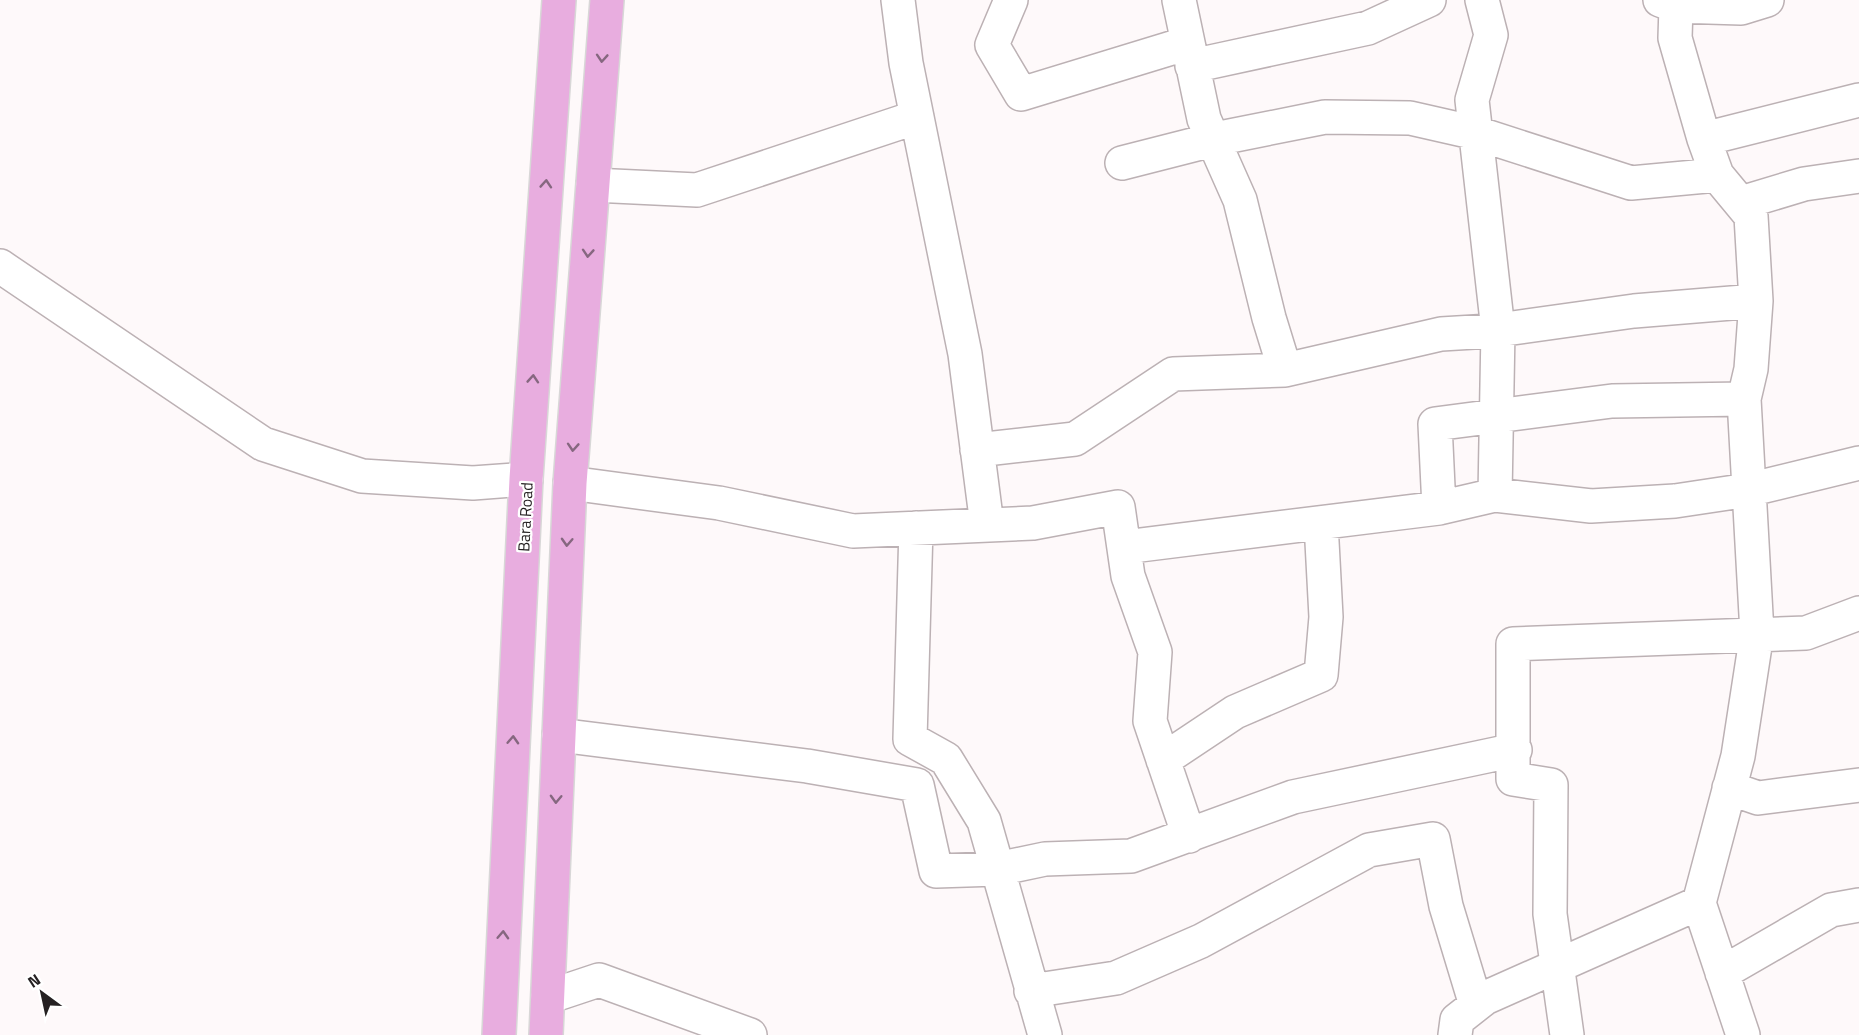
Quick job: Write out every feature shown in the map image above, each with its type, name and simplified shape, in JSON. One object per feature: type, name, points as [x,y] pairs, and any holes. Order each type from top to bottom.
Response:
[{"type":"main road","name":"Bara Road","points":[[499,1035],[526,479],[559,0]]},
{"type":"main road","points":[[546,1035],[570,483],[607,0]]},
{"type":"main road","points":[[526,479],[570,483]]},
{"type":"main road","points":[[501,979],[548,997]]},
{"type":"street","points":[[898,0],[917,117],[965,354],[987,525]]},
{"type":"street","points":[[1011,0],[992,45],[1021,94],[1190,54],[1368,28],[1429,0]]},
{"type":"street","points":[[1179,0],[1204,119],[1240,200],[1269,318],[1285,370]]},
{"type":"street","points":[[1482,0],[1491,35],[1472,100],[1498,330],[1495,495]]},
{"type":"street","points":[[1743,1035],[1699,903],[1738,756],[1757,633],[1744,399],[1751,369],[1756,301],[1751,216],[1718,175],[1704,139],[1675,38],[1668,3],[1741,8],[1767,0]]},
{"type":"street","points":[[1704,139],[1859,100]]},
{"type":"street","points":[[593,185],[697,190],[917,117]]},
{"type":"street","points":[[1122,163],[1213,140],[1325,117],[1410,118],[1476,133],[1631,183],[1718,175]]},
{"type":"street","points":[[1741,203],[1804,184],[1859,176]]},
{"type":"street","points":[[0,266],[263,444],[362,476],[473,483],[526,479]]},
{"type":"street","points":[[977,450],[1075,439],[1173,374],[1285,370],[1441,334],[1498,330],[1634,311],[1756,301]]},
{"type":"street","points":[[1439,508],[1435,424],[1612,401],[1744,399]]},
{"type":"street","points":[[1124,547],[1439,508],[1495,495],[1591,506],[1675,501],[1749,490],[1859,463]]},
{"type":"street","points":[[570,483],[719,503],[852,531],[1033,523],[1118,507],[1128,576],[1155,652],[1150,721],[1189,836]]},
{"type":"street","points":[[1163,760],[1235,712],[1321,675],[1326,617],[1321,523]]},
{"type":"street","points":[[916,528],[910,739],[946,759],[984,821],[1045,1035]]},
{"type":"street","points":[[1567,1035],[1550,914],[1551,785],[1513,779],[1515,750],[1513,644],[1757,633],[1806,633],[1859,613]]},
{"type":"street","points":[[559,735],[807,766],[917,785],[936,872],[997,869],[1045,859],[1131,856],[1293,797],[1515,750]]},
{"type":"street","points":[[1730,788],[1758,798],[1859,785]]},
{"type":"street","points":[[1031,991],[1116,978],[1201,940],[1369,850],[1433,838],[1446,906],[1476,1005]]},
{"type":"street","points":[[1455,1035],[1457,1020],[1485,998],[1699,903]]},
{"type":"street","points":[[1722,973],[1831,910],[1859,905]]},
{"type":"street","points":[[548,997],[599,980],[711,1028],[750,1035]]}]
